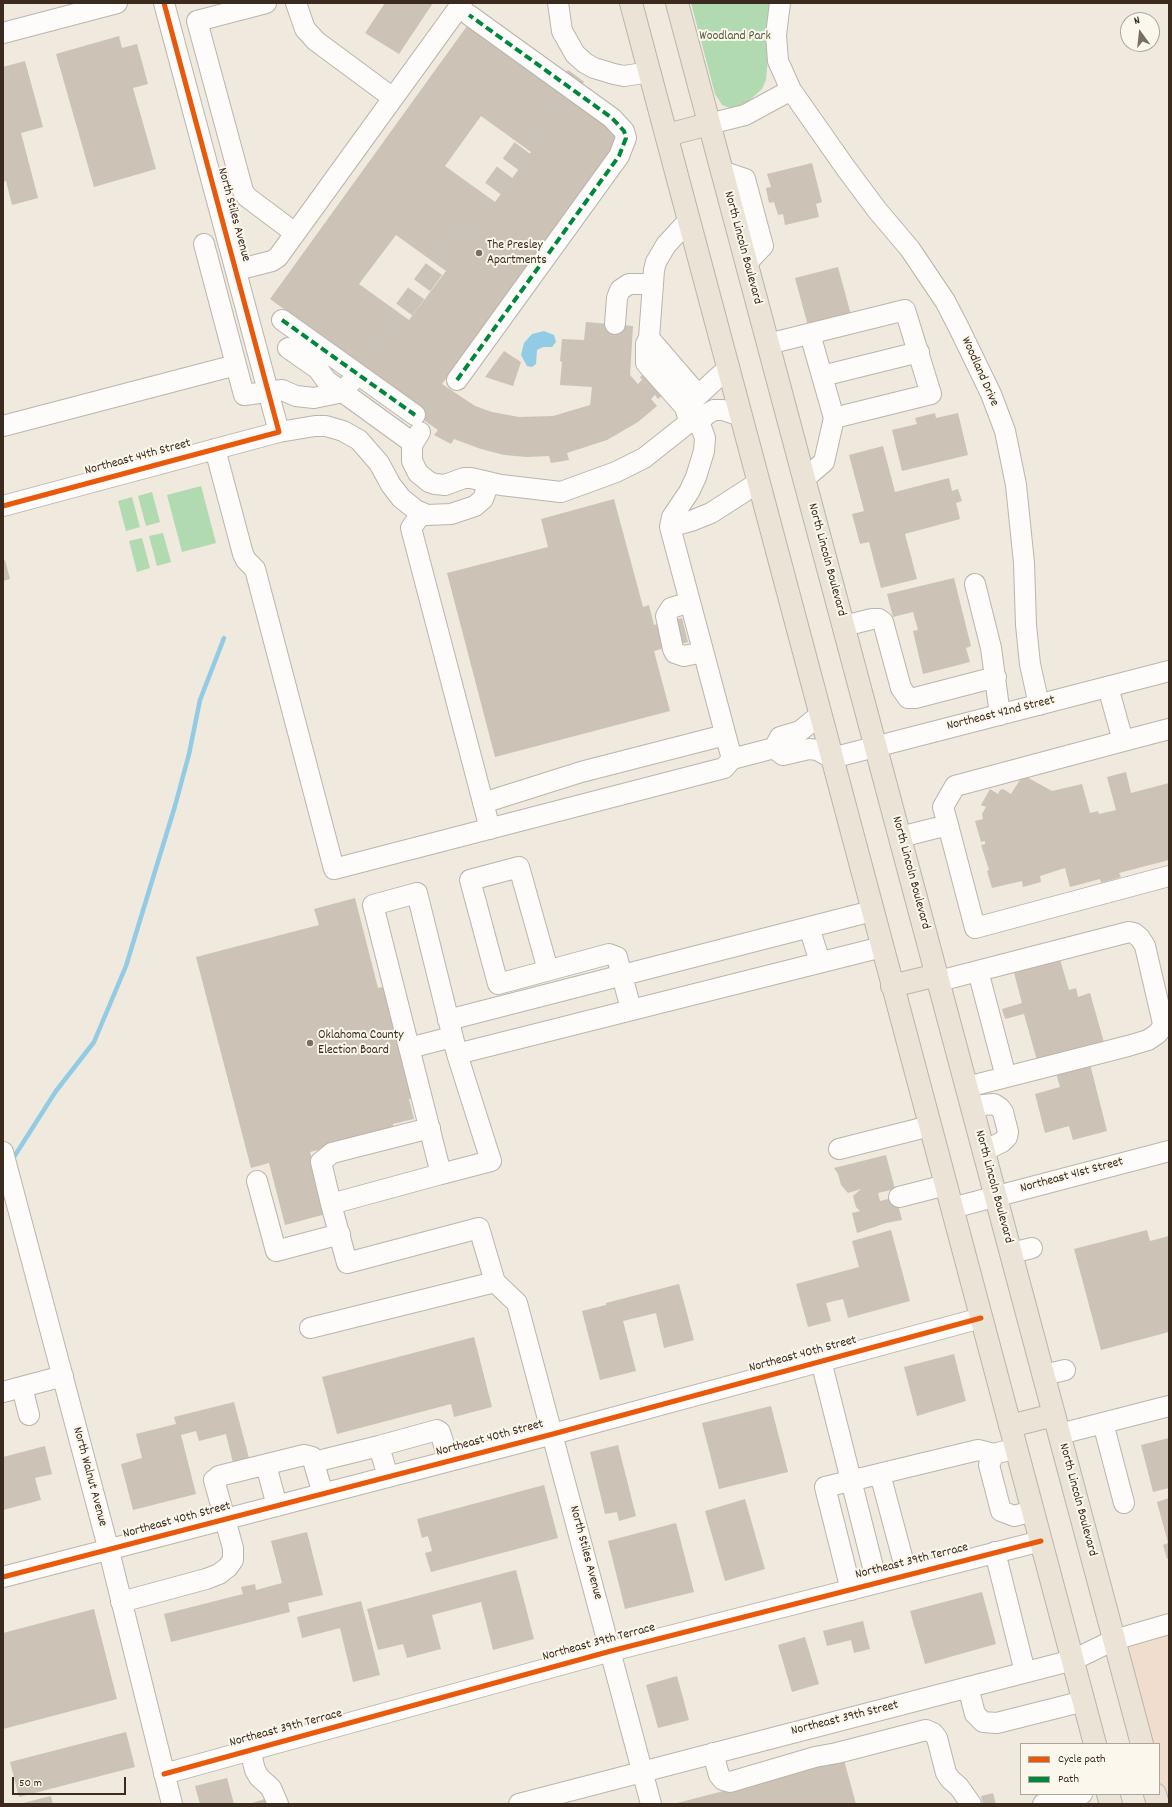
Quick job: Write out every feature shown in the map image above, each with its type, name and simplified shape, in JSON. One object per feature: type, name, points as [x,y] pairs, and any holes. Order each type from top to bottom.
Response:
[{"type":"main road","points":[[632,3],[872,911],[1095,1743]]},
{"type":"main road","name":"North Lincoln Boulevard","points":[[678,3],[721,171],[1142,1743]]},
{"type":"main road","points":[[667,135],[709,124]]},
{"type":"main road","points":[[892,986],[938,978]]},
{"type":"main road","points":[[1010,1426],[1057,1425]]},
{"type":"street","points":[[3,33],[117,3]]},
{"type":"street","name":"North Stiles Avenue","points":[[165,3],[279,432]]},
{"type":"street","points":[[266,3],[197,21],[244,195],[295,233]]},
{"type":"street","points":[[296,3],[305,29],[316,41],[393,98]]},
{"type":"street","points":[[558,3],[562,31],[581,68],[624,76],[650,72]]},
{"type":"street","name":"Woodland Drive","points":[[780,3],[776,35],[778,61],[792,90],[844,167],[877,210],[910,249],[945,301],[991,394],[1004,432],[1016,486],[1024,563],[1026,625],[1030,664],[1039,705]]},
{"type":"street","points":[[237,270],[276,260],[393,98],[465,9],[612,118],[624,131],[626,138],[619,156],[457,380]]},
{"type":"street","points":[[709,124],[745,115],[792,90]]},
{"type":"street","points":[[690,220],[672,237],[660,254],[654,270],[649,338],[693,412],[703,430],[705,438],[705,446],[700,466],[689,492],[672,517],[670,527],[732,759]]},
{"type":"street","points":[[229,243],[204,246],[244,395],[282,390],[296,396],[314,398],[347,387]]},
{"type":"street","points":[[614,324],[617,298],[620,290],[629,284],[653,284]]},
{"type":"street","points":[[768,344],[905,310],[931,394],[834,418]]},
{"type":"street","points":[[282,320],[416,430]]},
{"type":"street","points":[[804,479],[824,462],[834,418],[810,334]]},
{"type":"street","points":[[288,348],[318,369],[326,380],[347,387],[416,430]]},
{"type":"street","points":[[822,376],[919,352]]},
{"type":"street","points":[[3,426],[236,365]]},
{"type":"street","points":[[416,430],[412,453],[415,468],[420,476],[429,482],[445,485],[468,478],[513,487],[538,488],[552,492],[567,491],[620,470],[644,458],[693,412],[729,367]]},
{"type":"street","points":[[693,412],[707,414],[714,410],[723,410],[742,416]]},
{"type":"street","name":"Northeast 44th Street","points":[[3,506],[279,432],[304,427],[326,426],[344,431],[365,444],[401,498],[422,513]]},
{"type":"street","points":[[215,449],[243,554],[246,560],[255,569],[334,869],[724,768],[732,759],[774,748],[780,737],[800,732],[821,714]]},
{"type":"street","points":[[670,527],[711,513],[759,482]]},
{"type":"street","points":[[489,483],[483,499],[475,506],[446,515],[431,515],[422,513],[411,528],[490,829]]},
{"type":"street","points":[[975,584],[991,648],[1000,715]]},
{"type":"street","points":[[690,602],[671,608],[666,616],[673,649],[675,652],[684,656],[703,652]]},
{"type":"street","points":[[844,626],[872,618],[879,618],[883,622],[901,688],[908,698],[915,698],[996,677]]},
{"type":"street","name":"Northeast 42nd Street","points":[[832,758],[1169,671]]},
{"type":"street","points":[[1108,687],[1123,741]]},
{"type":"street","points":[[1169,729],[955,786],[943,807],[975,928],[1169,876]]},
{"type":"street","points":[[483,803],[581,772],[725,735]]},
{"type":"street","points":[[774,748],[783,755],[809,749],[817,750],[832,758]]},
{"type":"street","points":[[900,837],[948,825]]},
{"type":"street","points":[[548,970],[519,867],[470,880],[498,984],[609,954],[617,957],[631,1009]]},
{"type":"street","points":[[331,1204],[491,1161],[452,1037],[417,893],[373,905],[441,1174]]},
{"type":"street","points":[[409,1048],[452,1037],[622,976],[872,911]]},
{"type":"street","points":[[809,927],[820,962]]},
{"type":"street","points":[[938,978],[978,971],[1129,932],[1134,933],[1140,938],[1145,946],[1163,1026],[1157,1034],[1148,1040],[1128,1046],[1006,1077],[969,1097]]},
{"type":"street","points":[[452,1037],[631,1009],[882,947]]},
{"type":"street","points":[[978,971],[1006,1077]]},
{"type":"street","points":[[969,1097],[994,1104],[1003,1112],[1008,1132],[1007,1137],[1002,1142],[984,1151]]},
{"type":"street","points":[[839,1149],[930,1126]]},
{"type":"street","points":[[310,1328],[495,1282],[479,1228],[347,1263],[321,1162],[332,1153],[430,1128]]},
{"type":"street","name":"Northeast 41st Street","points":[[952,1208],[1169,1151]]},
{"type":"street","name":"North Walnut Avenue","points":[[3,1153],[109,1551],[172,1804]]},
{"type":"street","points":[[257,1181],[276,1251],[340,1234]]},
{"type":"street","points":[[899,1197],[946,1185]]},
{"type":"street","points":[[1011,1253],[1032,1248]]},
{"type":"street","name":"North Stiles Avenue","points":[[495,1282],[517,1303],[651,1804]]},
{"type":"street","name":"Northeast 40th Street","points":[[3,1577],[109,1551],[553,1434],[982,1318]]},
{"type":"street","points":[[821,1361],[877,1583]]},
{"type":"street","points":[[1044,1375],[1065,1370]]},
{"type":"street","points":[[29,1415],[12,1390],[62,1376]]},
{"type":"street","points":[[1057,1425],[1103,1423],[1169,1406]]},
{"type":"street","points":[[1103,1423],[1124,1503]]},
{"type":"street","points":[[314,1462],[437,1430],[440,1432],[449,1461]]},
{"type":"street","points":[[378,1446],[388,1477]]},
{"type":"street","points":[[851,1590],[825,1487],[978,1450],[994,1454],[1016,1448]]},
{"type":"street","points":[[994,1454],[989,1465],[1001,1511],[1014,1516],[1033,1511]]},
{"type":"street","points":[[121,1602],[206,1579],[219,1574],[228,1567],[233,1560],[233,1548],[214,1480],[219,1476],[304,1456],[312,1457],[323,1494]]},
{"type":"street","points":[[266,1465],[277,1506]]},
{"type":"street","points":[[880,1474],[906,1575]]},
{"type":"street","name":"Northeast 39th Terrace","points":[[164,1774],[611,1651],[1041,1541]]},
{"type":"street","points":[[996,1552],[1025,1672]]},
{"type":"street","name":"Northeast 39th Street","points":[[519,1804],[1073,1660],[1114,1640],[1169,1624]]},
{"type":"street","points":[[968,1687],[975,1714],[983,1722],[997,1722],[1084,1701]]},
{"type":"street","points":[[814,1727],[818,1745],[815,1757]]},
{"type":"street","points":[[713,1753],[719,1775],[723,1780],[730,1782],[815,1757],[837,1753],[926,1730],[933,1733],[937,1738],[946,1773],[959,1787],[971,1804]]},
{"type":"street","points":[[250,1750],[255,1770],[259,1777],[271,1788],[278,1804]]},
{"type":"street","points":[[1043,1804],[1076,1798]]},
{"type":"shaded area","points":[[1169,1631],[1169,1804],[1163,1804],[1160,1791],[1160,1743],[1149,1743],[1125,1643]]},
{"type":"green space","name":"Woodland Park","points":[[691,3],[773,3],[766,80],[762,89],[741,108],[730,108],[722,105],[715,94]]},
{"type":"green space","points":[[201,486],[216,543],[182,552],[167,495]]},
{"type":"green space","points":[[152,492],[160,522],[146,526],[138,496]]},
{"type":"green space","points":[[132,497],[140,527],[126,531],[118,501]]},
{"type":"green space","points":[[163,533],[171,562],[157,566],[149,536]]},
{"type":"green space","points":[[142,538],[150,568],[137,572],[129,541]]},
{"type":"water","points":[[544,331],[554,335],[556,342],[552,347],[543,347],[537,350],[536,364],[532,367],[527,366],[521,355],[524,343],[532,334]]},
{"type":"building","points":[[385,3],[433,3],[399,54],[365,33]]},
{"type":"building","name":"The Presley Apartments","points":[[467,26],[621,137],[442,384],[475,406],[492,412],[519,417],[553,416],[590,405],[592,387],[560,385],[562,339],[584,340],[586,322],[633,326],[630,375],[638,384],[642,380],[640,377],[660,359],[679,381],[658,399],[655,395],[651,399],[657,406],[638,422],[607,440],[567,453],[569,460],[551,463],[549,456],[527,457],[504,455],[481,449],[454,439],[451,444],[434,435],[438,430],[418,416],[423,409],[270,299]],"holes":[[[481,116],[531,152],[495,202],[445,166]],[[396,235],[446,271],[409,320],[359,284]]]},
{"type":"building","points":[[119,36],[122,48],[137,44],[148,84],[133,88],[156,169],[94,187],[56,54]]},
{"type":"building","points":[[25,61],[43,127],[21,133],[38,198],[12,205],[6,181],[3,182],[3,67]]},
{"type":"building","points":[[812,163],[822,202],[816,204],[819,217],[785,225],[783,214],[778,215],[774,202],[769,203],[766,188],[771,187],[767,174]]},
{"type":"building","points":[[838,267],[851,315],[808,326],[795,278]]},
{"type":"building","points":[[504,351],[521,362],[513,386],[485,377]]},
{"type":"building","points":[[935,413],[936,418],[958,413],[968,455],[902,471],[892,430],[917,424],[915,418]]},
{"type":"building","points":[[883,446],[895,492],[949,478],[952,491],[958,489],[962,501],[956,503],[960,519],[905,534],[917,579],[881,588],[869,542],[860,544],[852,514],[864,511],[849,455]]},
{"type":"building","points":[[614,499],[643,607],[649,605],[654,625],[682,618],[688,642],[654,651],[670,711],[495,757],[447,573],[548,547],[541,519]]},
{"type":"building","points":[[5,560],[10,579],[3,581],[3,561]]},
{"type":"building","points":[[954,578],[971,646],[966,648],[970,662],[923,674],[913,631],[918,630],[913,612],[893,617],[887,594]]},
{"type":"building","points":[[1126,772],[1131,793],[1169,783],[1169,860],[1119,873],[1121,877],[1101,883],[1100,879],[1070,887],[1065,868],[1040,876],[1041,882],[1023,887],[1022,881],[992,888],[987,871],[989,870],[981,845],[985,844],[985,841],[981,842],[975,821],[983,819],[982,814],[986,807],[981,805],[990,789],[998,794],[1000,790],[1003,789],[1011,794],[1023,775],[1052,791],[1082,784],[1090,813],[1098,811],[1099,814],[1116,810],[1107,777]]},
{"type":"building","name":"Oklahoma County Election Board","points":[[355,898],[378,988],[387,986],[416,1097],[409,1099],[414,1119],[393,1124],[394,1130],[310,1152],[326,1214],[285,1225],[269,1163],[251,1168],[196,957],[319,925],[314,909]]},
{"type":"building","points":[[1058,953],[1069,990],[1076,988],[1078,997],[1090,993],[1105,1046],[1038,1064],[1024,1014],[1005,1019],[1002,1009],[1022,1003],[1012,965]]},
{"type":"building","points":[[1090,1064],[1107,1131],[1073,1140],[1069,1126],[1045,1133],[1035,1094],[1060,1087],[1056,1073]]},
{"type":"building","points":[[886,1155],[895,1189],[878,1193],[880,1201],[896,1197],[902,1220],[886,1223],[857,1233],[852,1213],[860,1211],[856,1207],[853,1196],[861,1189],[848,1193],[841,1185],[838,1174],[834,1168]]},
{"type":"building","points":[[891,1230],[910,1301],[848,1318],[843,1299],[826,1303],[831,1321],[808,1327],[796,1284],[859,1267],[852,1241]]},
{"type":"building","points":[[1147,1230],[1150,1241],[1169,1236],[1169,1332],[1101,1350],[1074,1249]]},
{"type":"building","points":[[679,1284],[694,1340],[664,1348],[656,1313],[623,1321],[636,1371],[600,1380],[582,1311],[606,1305],[606,1303]]},
{"type":"building","points":[[474,1337],[492,1407],[454,1417],[451,1404],[337,1434],[322,1377]]},
{"type":"building","points":[[954,1354],[966,1401],[917,1416],[904,1367]]},
{"type":"building","points":[[234,1402],[249,1458],[233,1463],[226,1434],[199,1441],[196,1431],[181,1435],[196,1494],[133,1510],[121,1464],[142,1458],[136,1434],[176,1424],[174,1417]]},
{"type":"building","points":[[771,1406],[788,1472],[719,1489],[702,1423]]},
{"type":"building","points":[[1169,1438],[1169,1488],[1153,1492],[1141,1445]]},
{"type":"building","points":[[618,1445],[636,1516],[619,1521],[617,1512],[605,1514],[590,1452]]},
{"type":"building","points":[[45,1446],[52,1474],[35,1478],[41,1500],[3,1510],[3,1457]]},
{"type":"building","points":[[544,1485],[558,1538],[431,1572],[425,1553],[432,1551],[428,1536],[422,1538],[417,1519]]},
{"type":"building","points":[[1169,1498],[1169,1559],[1167,1559],[1163,1545],[1168,1543],[1157,1502]]},
{"type":"building","points":[[745,1499],[765,1569],[725,1581],[705,1511]]},
{"type":"building","points":[[676,1523],[694,1592],[625,1609],[608,1541]]},
{"type":"building","points":[[307,1532],[323,1595],[288,1603],[290,1612],[171,1642],[164,1614],[243,1594],[241,1587],[255,1584],[256,1590],[282,1583],[271,1541]]},
{"type":"building","points":[[516,1570],[534,1639],[493,1650],[481,1602],[432,1615],[441,1649],[407,1658],[403,1644],[378,1650],[367,1609]]},
{"type":"building","points":[[982,1592],[996,1644],[925,1664],[910,1611]]},
{"type":"building","points":[[361,1601],[380,1675],[353,1682],[340,1628],[302,1638],[297,1617]]},
{"type":"building","points":[[94,1609],[117,1699],[3,1729],[3,1633]]},
{"type":"building","points":[[863,1621],[870,1649],[854,1653],[851,1640],[827,1646],[823,1631]]},
{"type":"building","points":[[805,1637],[819,1684],[792,1692],[778,1645]]},
{"type":"building","points":[[677,1676],[689,1720],[658,1728],[646,1685]]},
{"type":"building","points":[[126,1732],[135,1767],[19,1797],[10,1762]]},
{"type":"building","points":[[844,1760],[856,1804],[677,1804],[677,1803]]},
{"type":"building","points":[[227,1778],[234,1804],[200,1804],[195,1786]]},
{"type":"building","points":[[993,1793],[996,1804],[983,1804],[981,1796]]},
{"type":"building","points":[[51,1796],[53,1804],[23,1804],[23,1803]]},
{"type":"building","points":[[274,1796],[276,1804],[249,1804]]},
{"type":"waterway","points":[[12,1160],[56,1091],[94,1042],[126,966],[175,806],[189,754],[200,700],[224,638]]},
{"type":"tunnel","points":[[351,382],[578,73]]},
{"type":"marked path","points":[[457,380],[619,156],[626,138],[624,131],[612,118],[469,15]]},
{"type":"marked path","points":[[282,320],[415,415]]},
{"type":"cycle path","points":[[3,506],[279,432],[164,3]]},
{"type":"cycle path","points":[[3,1577],[553,1434],[981,1318]]},
{"type":"cycle path","points":[[164,1774],[611,1651],[1041,1541]]},
{"type":"place","name":"The Presley Apartments","points":[[479,253]]},
{"type":"place","name":"Oklahoma County Election Board","points":[[310,1043]]}]
